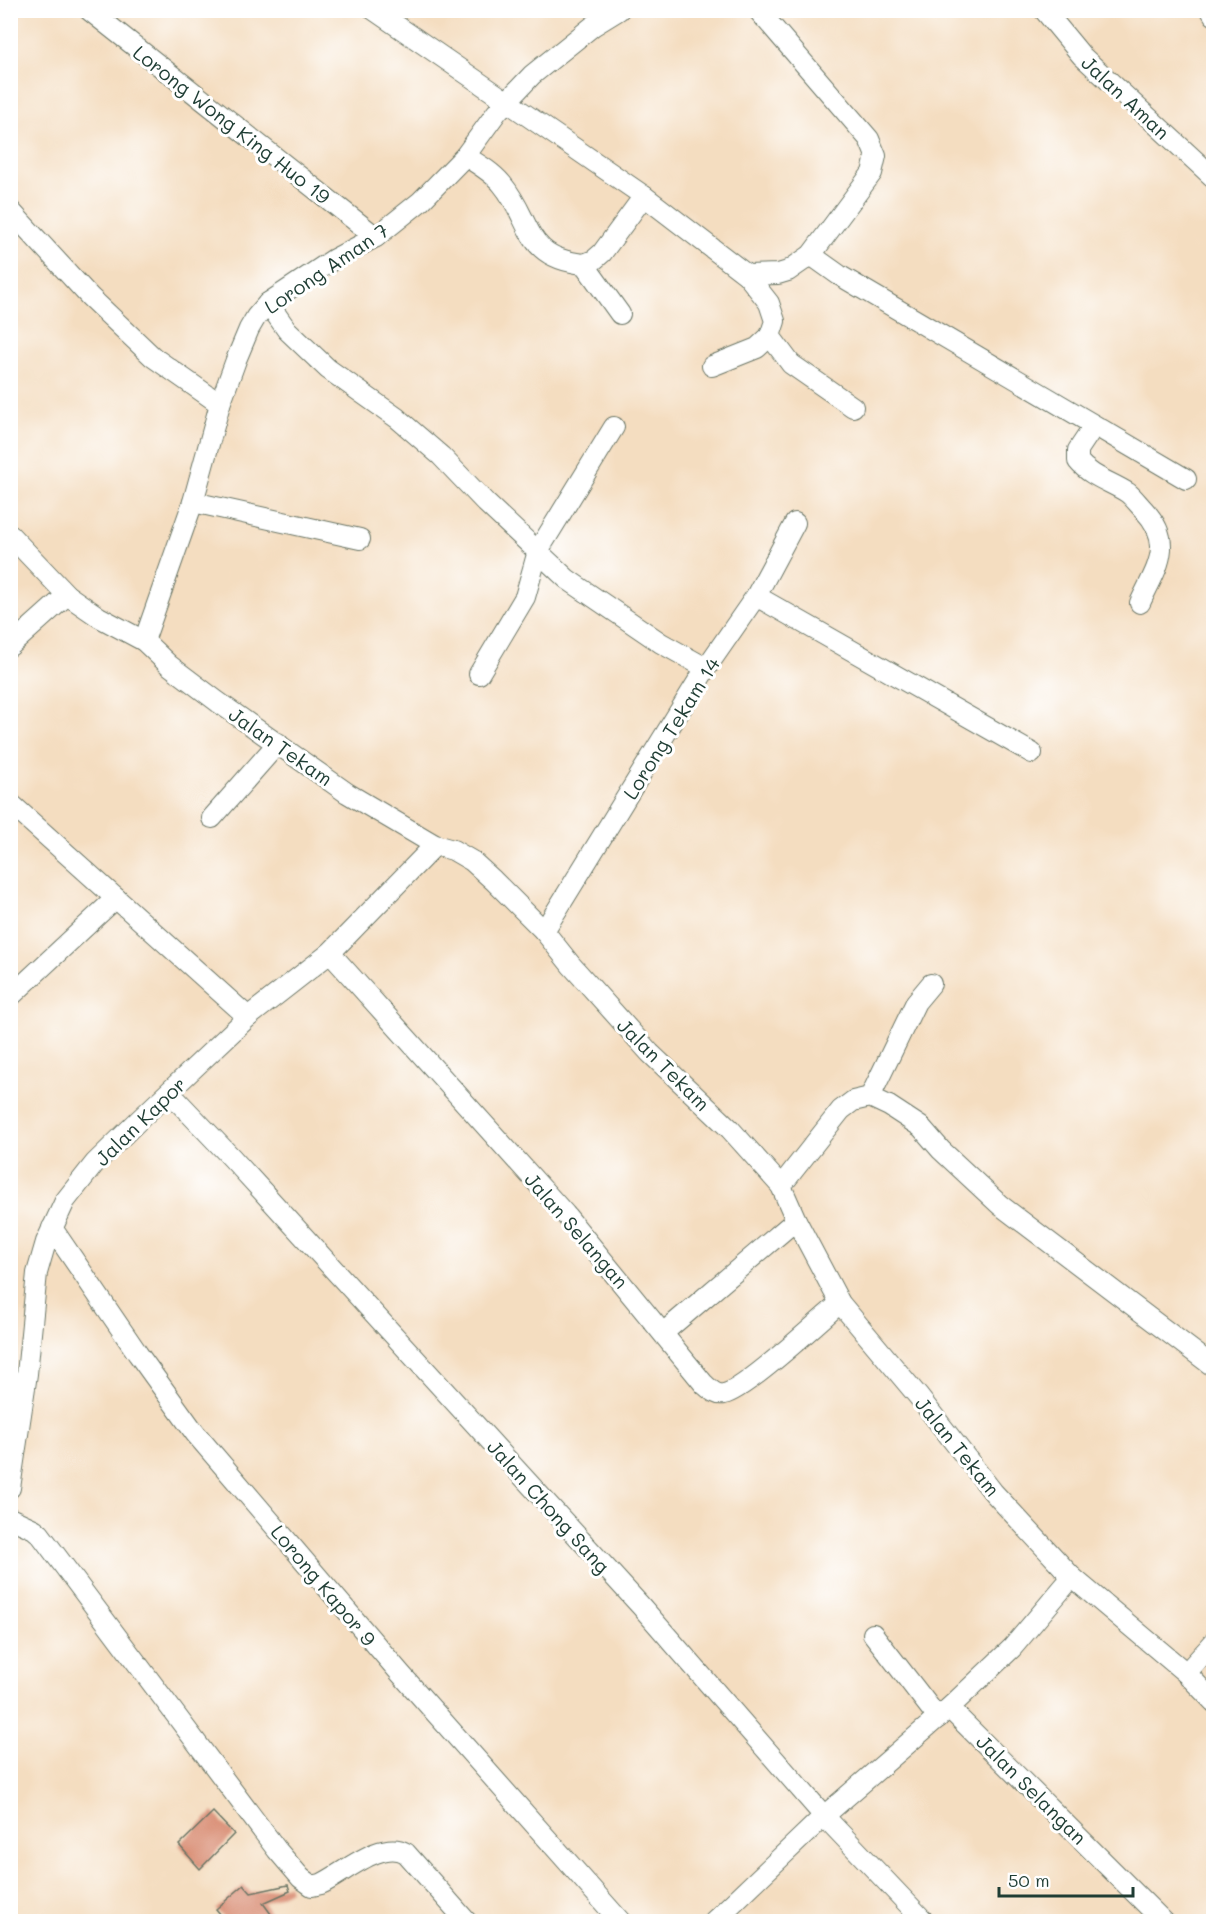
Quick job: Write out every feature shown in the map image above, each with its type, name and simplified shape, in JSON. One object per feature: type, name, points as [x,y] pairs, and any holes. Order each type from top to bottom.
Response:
[{"type":"street","name":"Lorong Wong King Huo 19","points":[[89,10],[376,237]]},
{"type":"street","points":[[374,10],[644,196],[747,275],[769,303],[775,321],[770,336],[757,348],[712,366]]},
{"type":"street","name":"Lorong Aman 7","points":[[144,641],[193,502],[220,404],[249,329],[268,303],[334,259],[376,237],[420,201],[465,156],[497,112],[532,75],[555,54],[619,10]]},
{"type":"street","points":[[747,275],[778,274],[788,271],[811,255],[872,173],[876,156],[869,140],[758,10]]},
{"type":"street","name":"Jalan Aman","points":[[1044,10],[1082,56],[1214,178]]},
{"type":"street","points":[[1211,10],[1214,15]]},
{"type":"street","points":[[465,156],[493,174],[503,185],[530,233],[546,252],[566,262],[584,264],[594,260],[602,253],[644,196]]},
{"type":"street","points":[[10,210],[90,297],[153,357],[220,404]]},
{"type":"street","points":[[811,255],[839,275],[1185,479]]},
{"type":"street","points":[[584,264],[620,314]]},
{"type":"street","points":[[268,303],[288,330],[328,369],[397,418],[441,456],[486,503],[567,579],[662,643],[706,668]]},
{"type":"street","points":[[770,336],[791,364],[853,407]]},
{"type":"street","points":[[1094,426],[1078,450],[1078,461],[1086,470],[1130,494],[1155,522],[1161,542],[1162,554],[1140,603]]},
{"type":"street","points":[[479,674],[525,597],[538,551],[614,428]]},
{"type":"street","points":[[193,502],[360,539]]},
{"type":"street","name":"Lorong Tekam 14","points":[[544,932],[706,668],[756,596],[795,522]]},
{"type":"street","name":"Jalan Tekam","points":[[10,535],[67,595],[99,617],[144,641],[169,665],[210,696],[347,793],[435,845],[453,850],[472,861],[544,932],[650,1053],[729,1129],[781,1186],[796,1220],[840,1303],[918,1396],[993,1492],[1072,1577],[1186,1673],[1214,1702]]},
{"type":"street","points":[[10,646],[67,595]]},
{"type":"street","points":[[756,596],[1032,753]]},
{"type":"street","points":[[212,818],[278,743]]},
{"type":"street","points":[[10,803],[248,1017]]},
{"type":"street","name":"Jalan Kapor","points":[[10,1488],[13,1453],[27,1374],[37,1273],[46,1242],[65,1202],[95,1163],[248,1017],[330,952],[435,845]]},
{"type":"street","points":[[10,997],[116,898]]},
{"type":"street","name":"Jalan Selangan","points":[[330,952],[565,1214],[704,1384],[720,1395],[745,1384],[840,1303]]},
{"type":"street","points":[[870,1097],[916,1002],[931,984]]},
{"type":"street","name":"Jalan Chong Sang","points":[[170,1093],[640,1605],[824,1816],[925,1922]]},
{"type":"street","points":[[781,1186],[841,1110],[853,1101],[870,1097],[889,1106],[921,1127],[941,1150],[1000,1205],[1214,1367]]},
{"type":"street","points":[[663,1333],[796,1220]]},
{"type":"street","name":"Lorong Kapor 9","points":[[52,1228],[195,1433],[400,1673],[621,1922]]},
{"type":"street","points":[[10,1518],[34,1528],[40,1534],[277,1850],[301,1878],[312,1886],[321,1884],[378,1851],[399,1849],[406,1853],[467,1922]]},
{"type":"street","points":[[713,1922],[824,1816],[944,1713],[1012,1648],[1072,1577]]},
{"type":"street","name":"Jalan Selangan","points":[[873,1634],[944,1713],[1164,1922]]},
{"type":"street","points":[[1186,1673],[1214,1642]]},
{"type":"building","points":[[213,1812],[234,1834],[200,1869],[179,1845]]},
{"type":"building","points":[[244,1885],[251,1893],[288,1885],[290,1891],[263,1903],[271,1914],[262,1922],[227,1922],[216,1909]]}]
